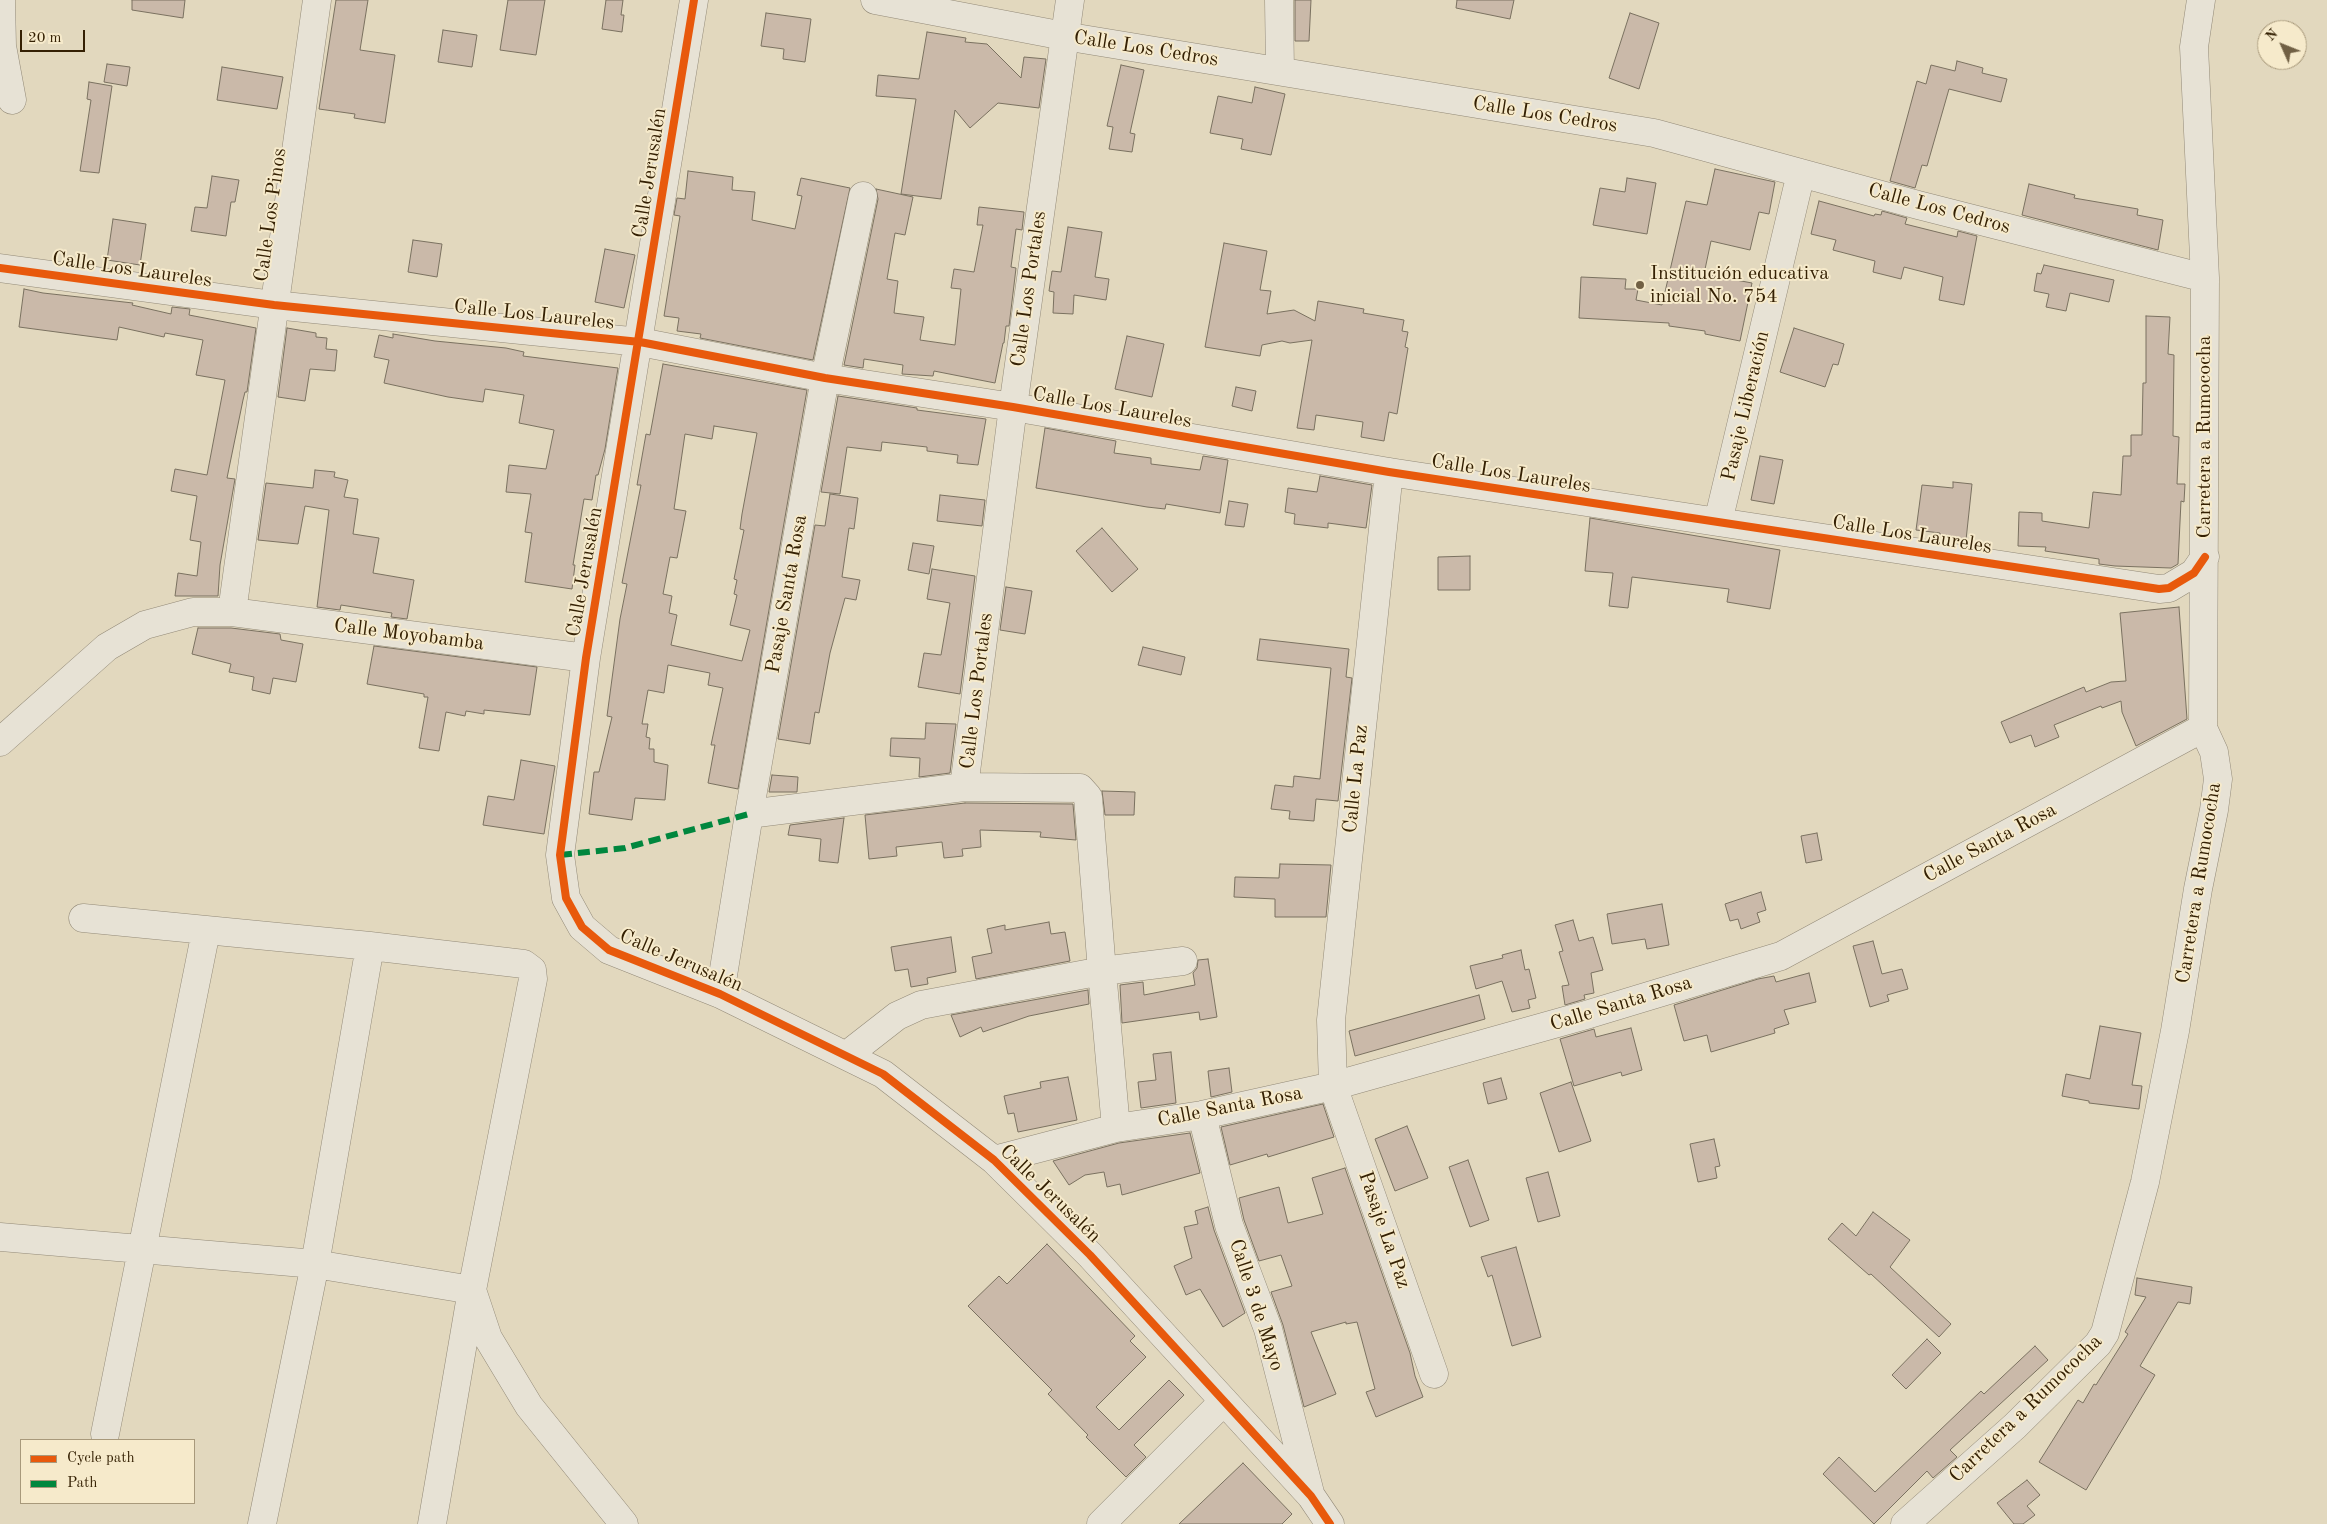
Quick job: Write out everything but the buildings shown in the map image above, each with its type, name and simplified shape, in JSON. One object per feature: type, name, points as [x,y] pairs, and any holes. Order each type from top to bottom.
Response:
[{"type":"street","points":[[1,0],[2,46],[12,100]]},
{"type":"street","name":"Calle Los Pinos","points":[[232,612],[317,0]]},
{"type":"street","name":"Calle Jerusalén","points":[[694,0],[640,342],[586,658],[560,855],[566,898],[582,927],[609,950],[720,994],[847,1055],[882,1074],[994,1160],[1090,1255],[1311,1496],[1330,1524]]},
{"type":"street","name":"Calle Los Cedros","points":[[875,0],[1064,36],[1654,132],[1801,173],[2205,278]]},
{"type":"street","name":"Calle Los Portales","points":[[964,787],[1013,407],[1070,0]]},
{"type":"street","points":[[1279,0],[1280,71]]},
{"type":"street","name":"Carretera a Rumococha","points":[[1905,1524],[2015,1426],[2098,1344],[2107,1327],[2145,1182],[2214,810],[2218,778],[2214,752],[2203,728],[2205,278],[2194,47],[2201,0]]},
{"type":"street","name":"Pasaje Liberación","points":[[1718,522],[1801,173]]},
{"type":"street","name":"Pasaje Santa Rosa","points":[[720,994],[749,814],[825,378],[863,196]]},
{"type":"street","name":"Calle Los Laureles","points":[[0,268],[274,305],[640,342],[825,378],[1013,407],[1389,472],[2159,589],[2169,588],[2194,573],[2205,557]]},
{"type":"street","name":"Calle La Paz","points":[[1334,1086],[1331,1020],[1389,472]]},
{"type":"street","name":"Calle Moyobamba","points":[[0,742],[107,647],[145,625],[193,612],[232,612],[586,658]]},
{"type":"street","name":"Calle Santa Rosa","points":[[994,1160],[1116,1128],[1202,1115],[1334,1086],[1586,1015],[1781,956],[2203,728]]},
{"type":"street","points":[[749,814],[964,787],[1080,788],[1085,792],[1088,797],[1116,1128]]},
{"type":"street","points":[[83,918],[370,946],[524,964],[532,970],[533,979],[472,1290],[432,1524]]},
{"type":"street","points":[[105,1434],[144,1249],[206,931]]},
{"type":"street","points":[[262,1524],[315,1264],[370,946]]},
{"type":"street","points":[[847,1055],[897,1016],[920,1005],[1102,971],[1183,961]]},
{"type":"street","name":"Pasaje La Paz","points":[[1334,1086],[1434,1374]]},
{"type":"street","name":"Calle 3 de Mayo","points":[[1202,1115],[1229,1226],[1268,1329],[1311,1496]]},
{"type":"street","points":[[0,1237],[315,1264],[472,1290]]},
{"type":"street","points":[[472,1290],[488,1338],[529,1406],[624,1524]]},
{"type":"street","points":[[1101,1524],[1224,1401]]},
{"type":"marked path","points":[[560,855],[625,848],[749,814]]},
{"type":"cycle path","points":[[694,0],[586,658],[560,855],[566,898],[582,927],[609,950],[720,994],[883,1074],[994,1160],[1090,1255],[1311,1496],[1330,1524]]},
{"type":"cycle path","points":[[0,268],[274,305],[640,342],[825,378],[1013,407],[1389,472],[2159,589],[2169,588],[2194,573],[2205,557]]},
{"type":"place","name":"Institución educativa inicial No. 754","points":[[1640,285]]}]
